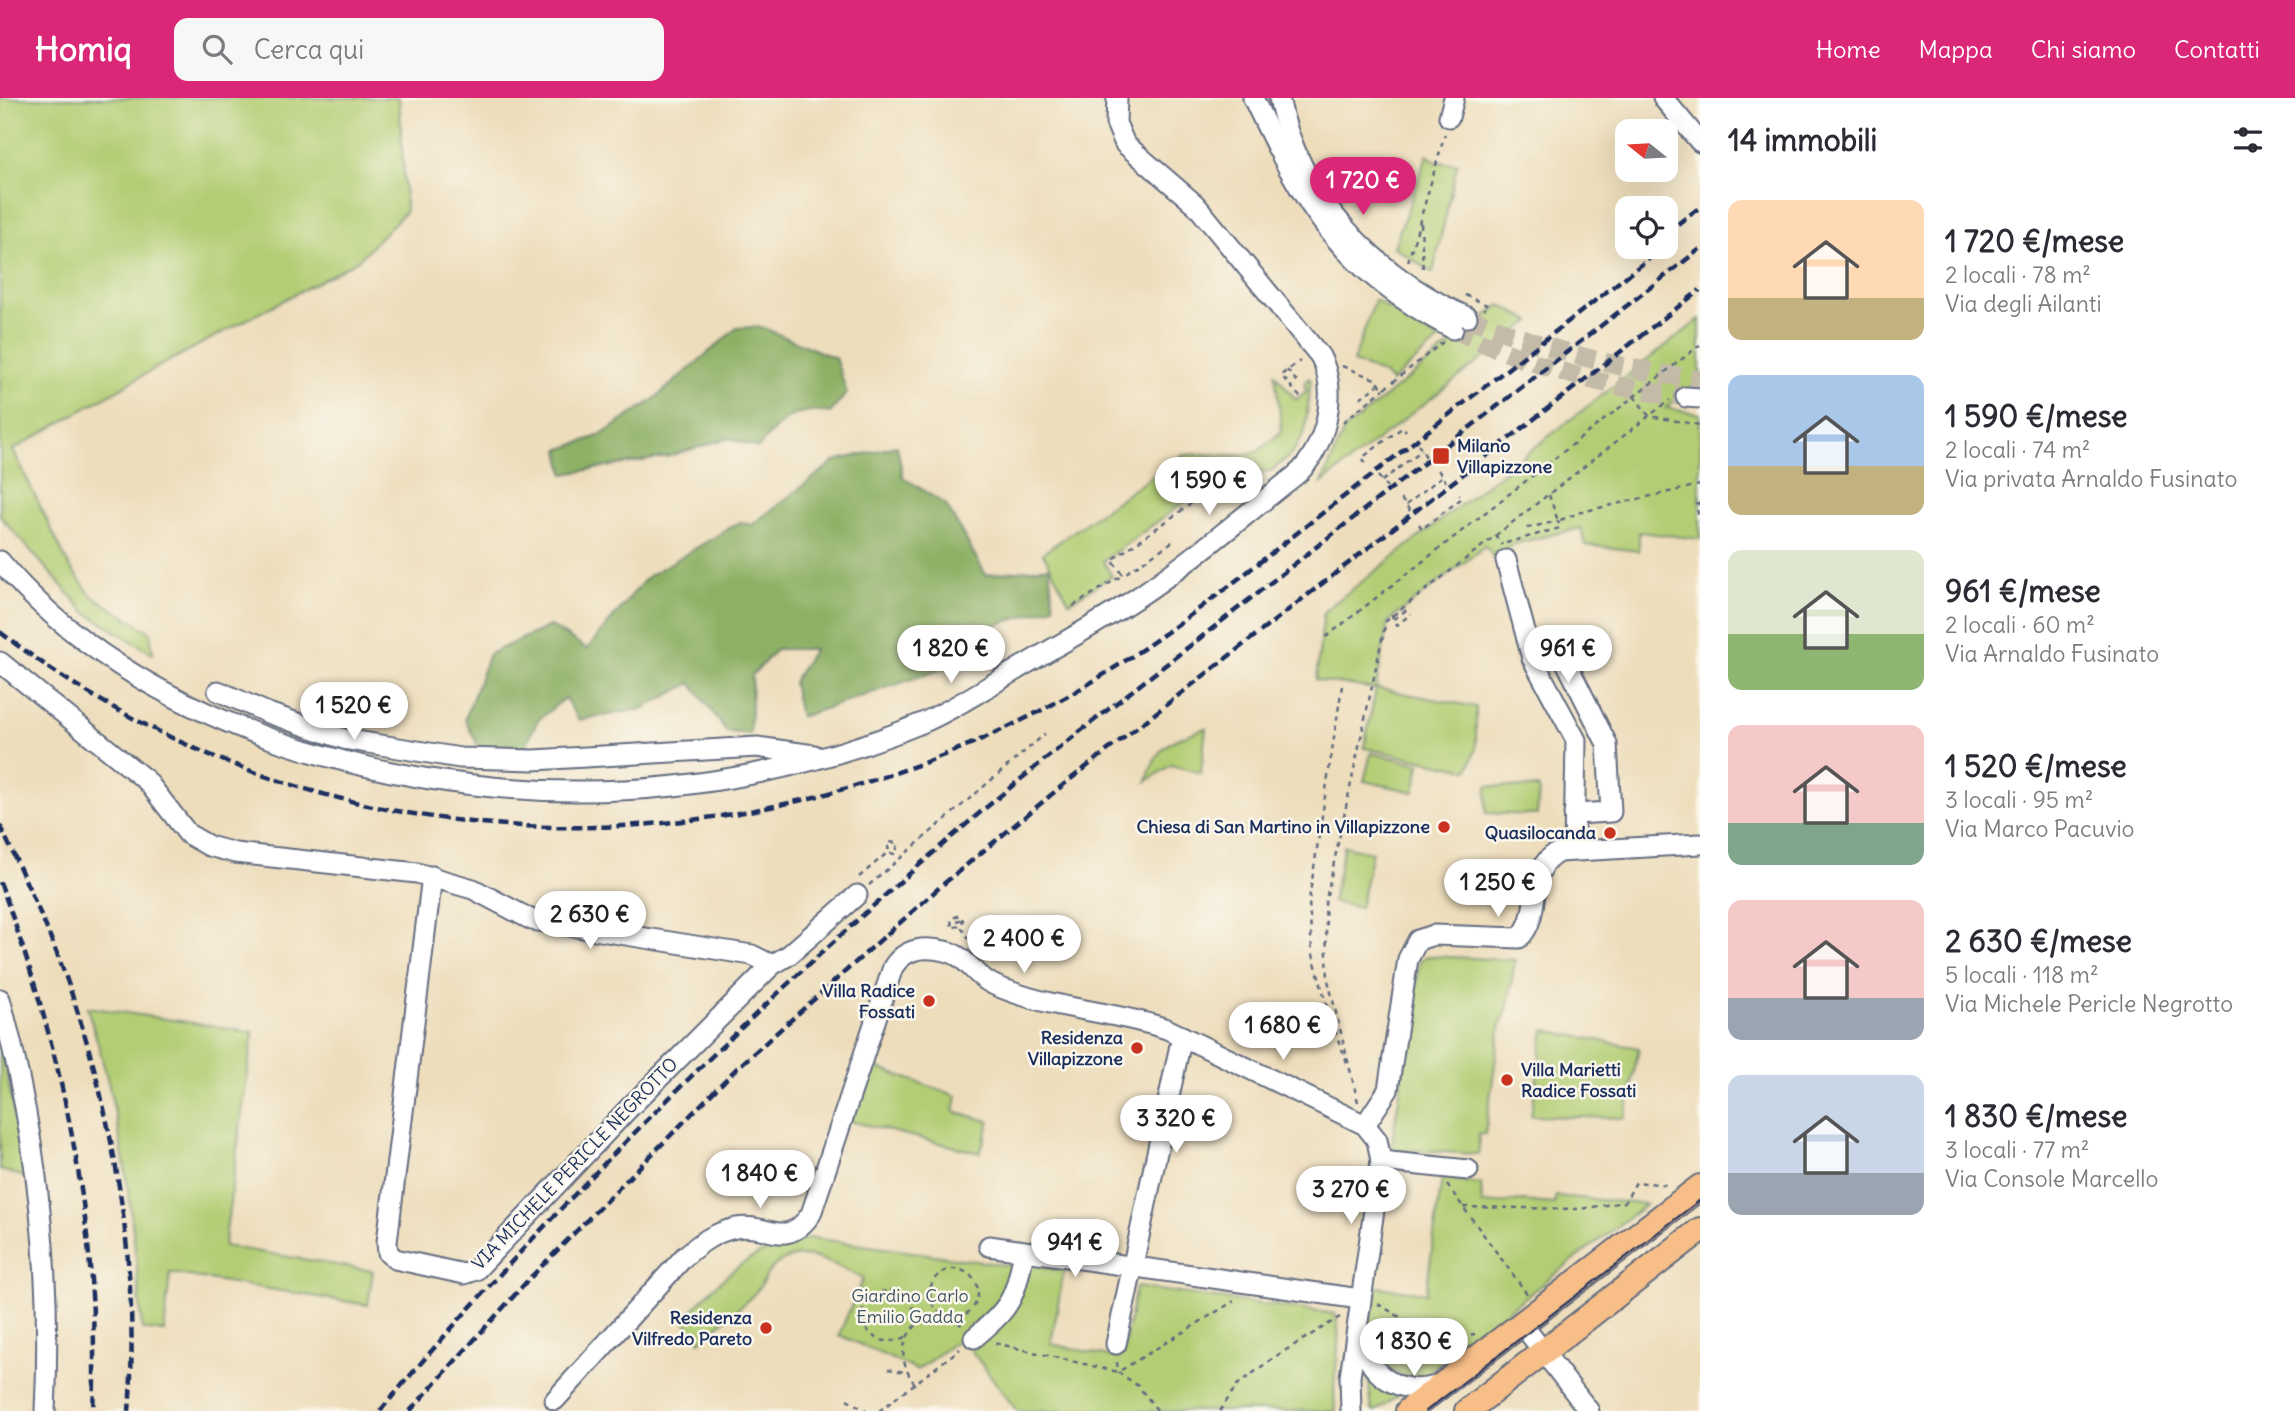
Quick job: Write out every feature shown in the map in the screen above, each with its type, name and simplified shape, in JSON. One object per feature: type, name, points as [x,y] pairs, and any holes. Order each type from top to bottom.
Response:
[{"type":"main road","points":[[1408,1411],[1700,1187]]},
{"type":"main road","points":[[1467,1411],[1700,1230]]},
{"type":"street","points":[[0,561],[50,615],[97,653],[160,691],[211,716],[322,756],[481,785],[584,792],[714,780],[822,756],[929,720],[1148,591],[1308,464],[1320,440],[1327,402],[1327,377],[1320,356],[1203,212],[1177,186],[1125,144],[1116,123],[1117,98]]},
{"type":"street","points":[[1253,98],[1284,165],[1309,208],[1357,264],[1401,300],[1461,325]]},
{"type":"street","points":[[1279,98],[1285,128],[1304,171],[1328,207],[1368,254],[1461,325]]},
{"type":"street","points":[[1663,98],[1700,142]]},
{"type":"street","points":[[1504,553],[1532,658],[1576,740],[1574,849]]},
{"type":"street","points":[[0,662],[147,781],[197,841],[235,853],[432,876],[473,889],[532,920],[752,955],[772,965]]},
{"type":"street","points":[[1567,664],[1602,730],[1608,752],[1611,811],[1574,814]]},
{"type":"street","points":[[218,691],[268,713],[344,739],[460,758],[534,760],[757,747],[822,756]]},
{"type":"street","points":[[1365,1125],[1388,1090],[1408,959],[1414,944],[1427,936],[1519,938],[1526,929],[1544,866],[1553,855],[1574,849],[1700,844]]},
{"type":"street","name":"VIA MICHELE PERICLE NEGROTTO","points":[[432,876],[387,1242],[388,1253],[395,1259],[464,1274],[476,1270],[629,1108],[772,965],[789,955],[857,895]]},
{"type":"street","points":[[555,1400],[684,1257],[702,1241],[740,1227],[783,1234],[805,1222],[811,1214],[893,967],[908,951],[918,948],[946,951],[960,956],[986,981],[1014,993],[1059,1006],[1141,1020],[1181,1036],[1365,1125],[1377,1140],[1381,1161],[1362,1345],[1376,1373],[1401,1388],[1430,1388],[1447,1382]]},
{"type":"street","points":[[0,999],[14,1051],[34,1159],[45,1261],[48,1355],[45,1411]]},
{"type":"street","points":[[1116,1344],[1181,1036]]},
{"type":"street","points":[[1381,1161],[1468,1170]]},
{"type":"street","points":[[989,1246],[1366,1300]]},
{"type":"street","points":[[974,1338],[1005,1312],[1015,1294],[1024,1252]]},
{"type":"street","points":[[1351,1411],[1350,1377],[1366,1300]]},
{"type":"street","points":[[1522,1324],[1589,1411]]},
{"type":"path","points":[[1421,218],[1423,272],[1408,262],[1452,108]]},
{"type":"path","points":[[1339,425],[1461,325],[1489,306],[1456,291]]},
{"type":"path","points":[[1326,637],[1700,345]]},
{"type":"path","points":[[1300,397],[1281,375],[1305,358],[1320,356],[1376,379],[1378,385],[1384,389]]},
{"type":"path","points":[[1287,370],[1300,385]]},
{"type":"path","points":[[1360,398],[1378,385]]},
{"type":"path","points":[[1634,396],[1649,416],[1700,425]]},
{"type":"path","points":[[1342,686],[1309,900],[1312,951],[1329,1014],[1352,1079],[1328,980],[1325,904],[1385,621],[1649,416]]},
{"type":"path","points":[[1366,463],[1362,458],[1403,427],[1406,431]]},
{"type":"path","points":[[1418,444],[1426,457]]},
{"type":"path","points":[[1382,481],[1422,450]]},
{"type":"path","points":[[1438,470],[1446,482]]},
{"type":"path","points":[[1378,476],[1387,487]]},
{"type":"path","points":[[1406,505],[1442,476]]},
{"type":"path","points":[[1123,575],[1112,560],[1223,481],[1266,481]]},
{"type":"path","points":[[1527,528],[1581,512],[1700,485]]},
{"type":"path","points":[[1419,524],[1423,528],[1462,498],[1459,494]]},
{"type":"path","points":[[1495,534],[1504,553],[1560,528],[1549,495]]},
{"type":"path","points":[[1401,499],[1410,511]]},
{"type":"path","points":[[1700,503],[1696,504],[1700,524]]},
{"type":"path","points":[[1073,606],[1172,542]]},
{"type":"path","points":[[1394,619],[1409,608]]},
{"type":"path","points":[[1391,614],[1397,625],[1410,614]]},
{"type":"path","points":[[892,848],[888,849],[889,842],[898,843],[896,854],[887,853],[849,886],[857,895],[1045,734]]},
{"type":"path","points":[[956,920],[960,920],[960,925],[952,928],[950,922],[956,915],[962,917],[961,927]]},
{"type":"path","points":[[1434,1167],[1530,1297]]},
{"type":"path","points":[[1463,1207],[1579,1209],[1625,1202],[1636,1182],[1671,1185],[1674,1188]]},
{"type":"path","points":[[879,1411],[915,1384],[974,1338],[958,1321],[946,1317],[931,1303],[932,1281],[939,1273],[961,1269],[970,1275],[976,1284],[978,1295],[975,1305],[958,1318],[946,1317],[934,1317],[913,1328],[906,1337],[902,1348],[905,1372],[915,1384]]},
{"type":"path","points":[[906,1337],[883,1341],[872,1336],[865,1327],[866,1304],[873,1295],[884,1290],[895,1290],[906,1295],[913,1304],[913,1328]]},
{"type":"path","points":[[1366,1300],[1425,1331],[1441,1335],[1482,1334]]},
{"type":"path","points":[[1220,1411],[1237,1385],[1273,1358],[1342,1316]]},
{"type":"path","points":[[888,1369],[905,1372]]},
{"type":"path","points":[[1118,1372],[1138,1386],[1158,1411]]},
{"type":"path","points":[[847,1399],[866,1411]]},
{"type":"green space","points":[[0,98],[399,98],[406,211],[357,261],[154,369],[13,450],[68,564],[91,595],[150,632],[153,654],[85,612],[0,516]]},
{"type":"green space","points":[[1427,155],[1437,162],[1457,164],[1433,273],[1394,247]]},
{"type":"green space","points":[[1375,300],[1439,340],[1391,382],[1384,374],[1353,362]]},
{"type":"green space","points":[[1500,305],[1531,321],[1322,483],[1344,430]]},
{"type":"green space","points":[[1700,319],[1700,380],[1666,408],[1700,414],[1700,539],[1639,532],[1639,551],[1586,545],[1581,528],[1513,544],[1494,558],[1485,546],[1388,622],[1376,688],[1476,707],[1476,749],[1468,770],[1364,748],[1376,689],[1316,680],[1324,611]]},
{"type":"green space","points":[[761,327],[835,358],[847,393],[830,413],[807,411],[797,414],[781,424],[758,448],[729,438],[666,457],[564,474],[559,450],[601,435],[653,400],[737,328]]},
{"type":"green space","points":[[1275,374],[1296,400],[1307,390],[1304,385],[1309,378],[1311,381],[1305,431],[1292,454],[1271,471],[1226,472],[1103,561],[1112,576],[1069,602],[1043,553],[1181,456],[1248,454],[1266,445],[1282,431]]},
{"type":"green space","points":[[897,446],[903,477],[946,505],[986,575],[1049,567],[1054,607],[985,628],[972,659],[800,717],[793,682],[814,649],[777,649],[752,675],[750,734],[727,732],[691,683],[642,709],[579,720],[565,698],[537,721],[521,757],[483,756],[465,719],[489,654],[550,626],[587,649],[647,577],[740,522],[752,525],[835,461]]},
{"type":"green space","points":[[1206,728],[1201,773],[1171,765],[1147,781],[1161,751],[1175,740]]},
{"type":"green space","points":[[1371,753],[1420,764],[1414,792],[1364,781]]},
{"type":"green space","points":[[1487,786],[1539,788],[1537,815],[1486,813]]},
{"type":"green space","points":[[1344,846],[1372,852],[1360,908],[1332,902]]},
{"type":"green space","points":[[1427,956],[1515,960],[1507,1010],[1501,1023],[1485,1134],[1479,1134],[1479,1154],[1391,1149],[1420,960]]},
{"type":"green space","points":[[87,1007],[253,1032],[224,1246],[373,1271],[368,1305],[170,1273],[164,1332],[142,1329],[125,1166],[110,1088]]},
{"type":"green space","points":[[1544,1030],[1639,1048],[1625,1118],[1531,1116]]},
{"type":"green space","points":[[0,1039],[26,1177],[0,1170]]},
{"type":"green space","points":[[866,1064],[957,1096],[954,1112],[990,1121],[980,1153],[850,1121]]},
{"type":"green space","points":[[1442,1178],[1481,1184],[1482,1204],[1522,1201],[1554,1204],[1556,1196],[1646,1204],[1427,1373],[1407,1377],[1389,1368],[1376,1351],[1370,1331],[1371,1315],[1377,1287],[1426,1293]]},
{"type":"green space","name":"Giardino Carlo Emilio Gadda","points":[[812,1238],[1013,1266],[1007,1284],[988,1313],[961,1338],[917,1370],[839,1335],[863,1278],[832,1263],[810,1257],[788,1258],[777,1264],[754,1294],[700,1341],[684,1320],[726,1276],[755,1256]]},
{"type":"green space","points":[[1029,1264],[1064,1270],[1051,1344],[1117,1358],[1123,1353],[1136,1287],[1335,1314],[1338,1326],[1334,1386],[1336,1411],[1017,1411],[971,1350],[994,1332],[1010,1314],[1021,1293]]},
{"type":"green space","points":[[1367,1370],[1400,1394],[1376,1411],[1372,1411]]},
{"type":"tunnel","points":[[1467,317],[1524,339],[1581,356],[1639,370],[1700,380]]},
{"type":"tunnel","points":[[1453,329],[1511,354],[1567,373],[1624,387],[1686,397]]},
{"type":"tram line","points":[[1426,1411],[1700,1200]]},
{"type":"railway","points":[[1678,224],[1700,207]]},
{"type":"railway","points":[[380,1411],[580,1189],[721,1048],[866,912],[1012,786],[1700,249]]},
{"type":"railway","points":[[0,632],[121,712],[251,771],[385,809],[523,826],[662,823],[801,800],[937,758],[1068,696],[1136,654],[1234,583],[1649,259]]},
{"type":"railway","points":[[410,1411],[530,1278],[736,1069],[941,886],[1063,785],[1700,290]]},
{"type":"railway","points":[[0,825],[62,965],[85,1037],[111,1142],[127,1249],[131,1304],[129,1411]]},
{"type":"railway","points":[[0,882],[42,1011],[73,1142],[91,1275],[93,1411]]},
{"type":"place","name":"Milano Villapizzone","points":[[1441,456]]},
{"type":"place","name":"Chiesa di San Martino in Villapizzone","points":[[1444,827]]},
{"type":"place","name":"Quasilocanda","points":[[1610,833]]},
{"type":"place","name":"Villa Radice Fossati","points":[[929,1001]]},
{"type":"place","name":"Residenza Villapizzone","points":[[1137,1048]]},
{"type":"place","name":"Villa Marietti Radice Fossati","points":[[1507,1080]]},
{"type":"place","name":"Residenza Vilfredo Pareto","points":[[766,1328]]}]
